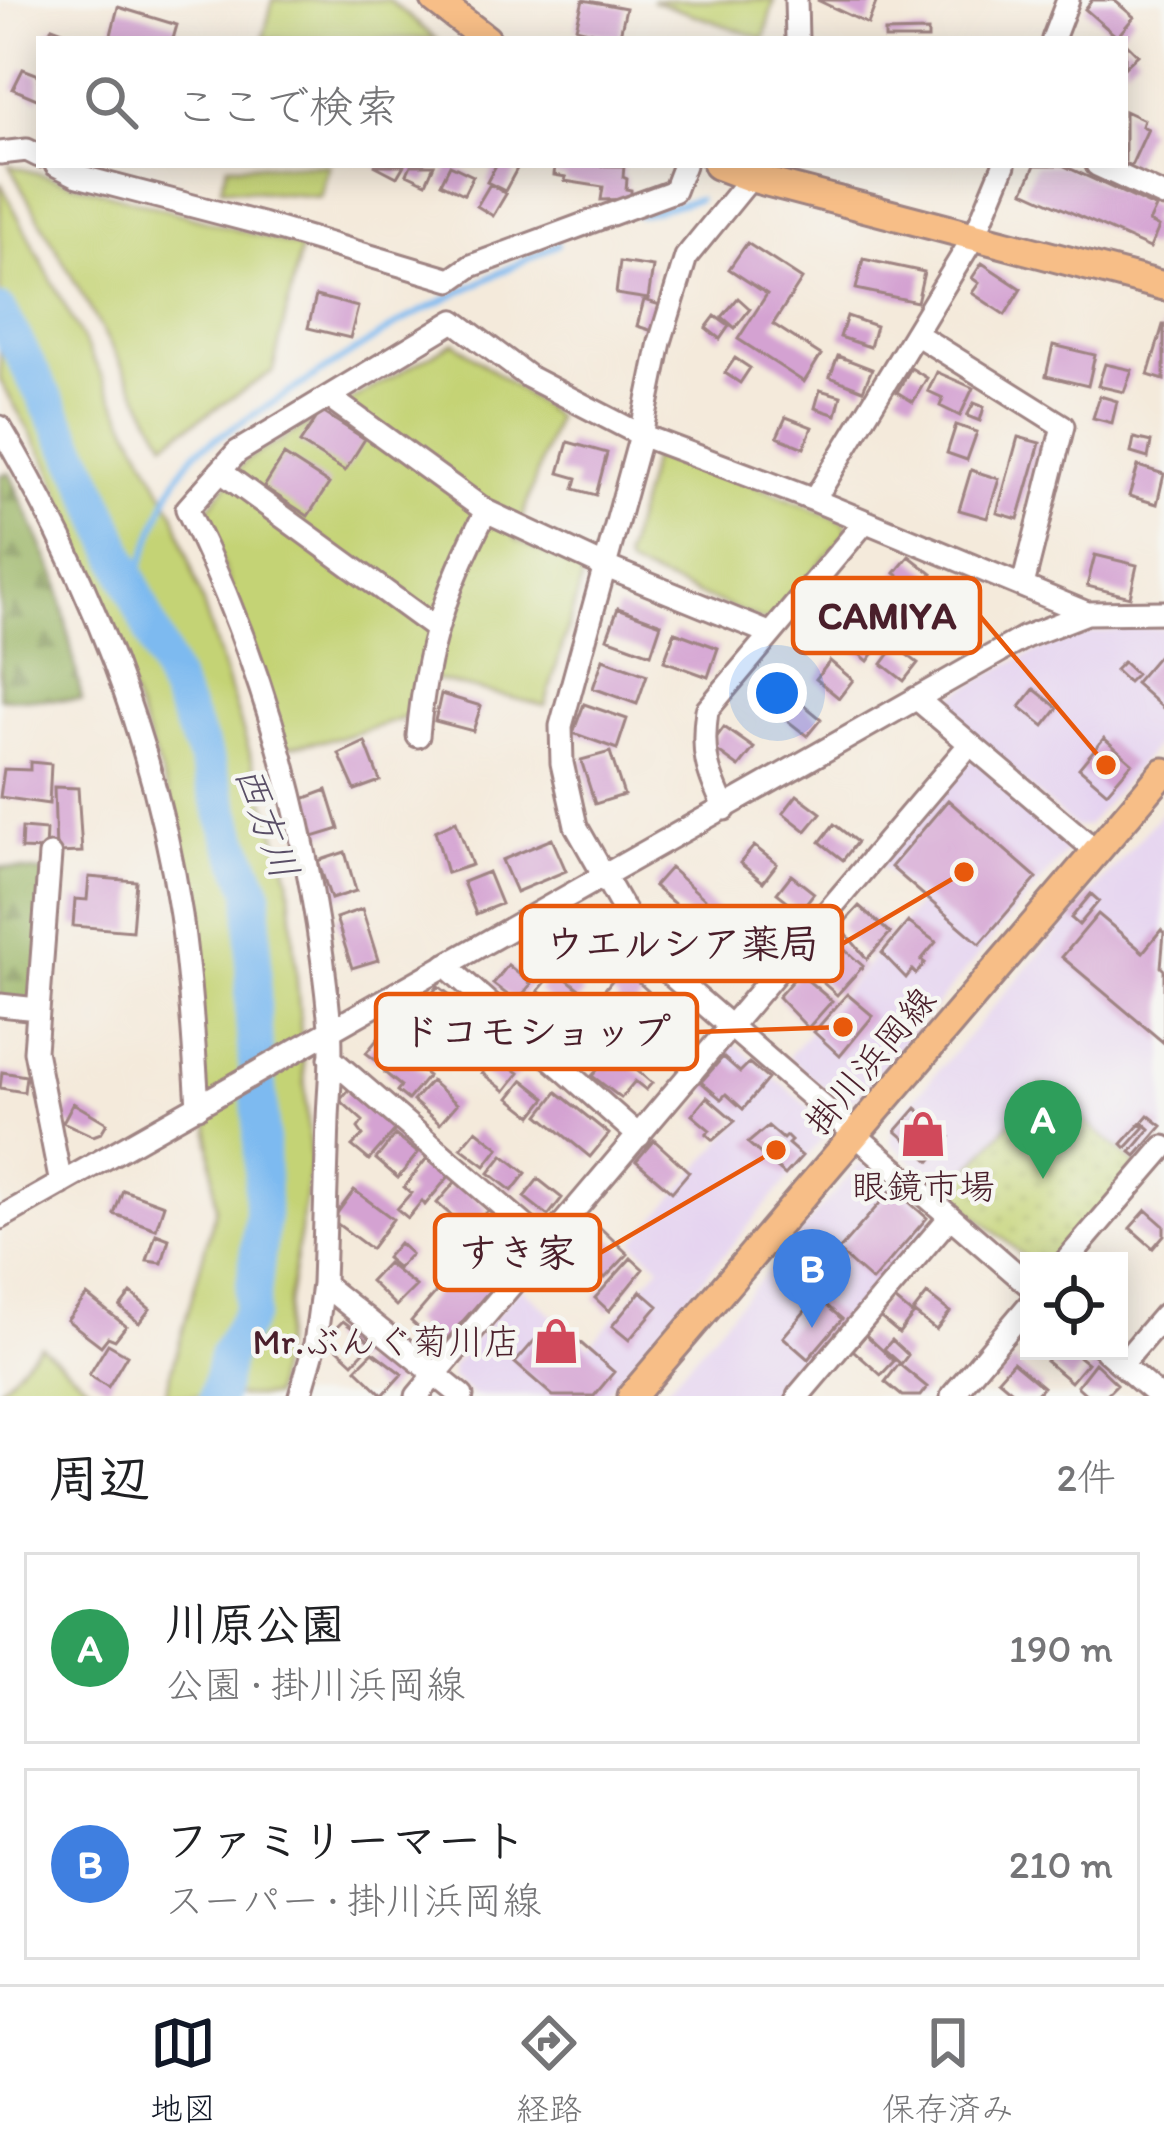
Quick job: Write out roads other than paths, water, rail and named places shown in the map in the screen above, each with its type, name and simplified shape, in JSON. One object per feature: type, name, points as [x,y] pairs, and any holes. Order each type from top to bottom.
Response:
[{"type":"main road","points":[[435,0],[482,36]]},
{"type":"main road","points":[[757,171],[1164,286]]},
{"type":"main road","name":"掛川浜岡線","points":[[632,1396],[1096,851],[1161,783]]},
{"type":"street","points":[[796,0],[797,36]]},
{"type":"street","points":[[1054,36],[1068,0]]},
{"type":"street","points":[[0,153],[27,150],[36,154]]},
{"type":"street","points":[[62,168],[451,280],[471,266],[674,191],[683,168]]},
{"type":"street","points":[[814,500],[975,235],[1003,168]]},
{"type":"street","points":[[1103,168],[1164,196]]},
{"type":"street","points":[[757,171],[686,256],[660,343],[641,435],[561,726],[562,763],[576,826],[634,928],[671,975],[1020,1277]]},
{"type":"street","points":[[300,1396],[315,1344],[323,1284],[330,1058],[322,1035],[295,809],[225,584],[187,508],[236,452],[454,321],[530,377],[641,435],[814,500],[1087,614]]},
{"type":"street","points":[[916,334],[1064,427],[1023,586]]},
{"type":"street","points":[[329,397],[486,511],[604,566],[769,633]]},
{"type":"street","points":[[0,427],[72,561],[135,719],[164,826],[181,914],[204,1104]]},
{"type":"street","points":[[220,471],[434,627]]},
{"type":"street","points":[[418,736],[434,627],[486,511]]},
{"type":"street","points":[[725,809],[707,772],[703,741],[707,710],[865,521]]},
{"type":"street","points":[[0,1218],[1025,637],[1087,614],[1164,612]]},
{"type":"street","points":[[916,698],[1096,851]]},
{"type":"street","points":[[417,1396],[969,745]]},
{"type":"street","points":[[50,854],[35,1051],[61,1184]]},
{"type":"street","points":[[445,965],[638,1136]]},
{"type":"street","points":[[0,1005],[37,1009]]},
{"type":"street","points":[[330,1058],[546,1244]]},
{"type":"street","points":[[1074,1252],[1164,1147]]},
{"type":"street","points":[[797,1396],[950,1217]]},
{"type":"street","points":[[323,1284],[462,1396]]},
{"type":"street","points":[[1128,1346],[1164,1315]]},
{"type":"street","points":[[952,1396],[1020,1316]]},
{"type":"street","points":[[1116,1360],[1158,1396]]},
{"type":"waterway","points":[[638,215],[698,199]]},
{"type":"waterway","points":[[132,587],[167,497],[198,450],[404,320],[558,244]]},
{"type":"waterway","name":"西方川","points":[[0,312],[85,475],[205,757],[254,891],[253,1019],[262,1215],[251,1312],[226,1356],[217,1396]]},
{"type":"place","name":"CAMIYA","points":[[1106,765]]},
{"type":"place","name":"ウエルシア薬局","points":[[964,872]]},
{"type":"place","name":"ドコモショップ","points":[[843,1027]]},
{"type":"place","name":"眼鏡市場","points":[[923,1134]]},
{"type":"place","name":"すき家","points":[[776,1150]]},
{"type":"place","name":"川原公園","points":[[1043,1179]]},
{"type":"place","name":"ファミリーマート","points":[[812,1328]]},
{"type":"place","name":"Mr.ぶんぐ菊川店","points":[[556,1341]]}]
